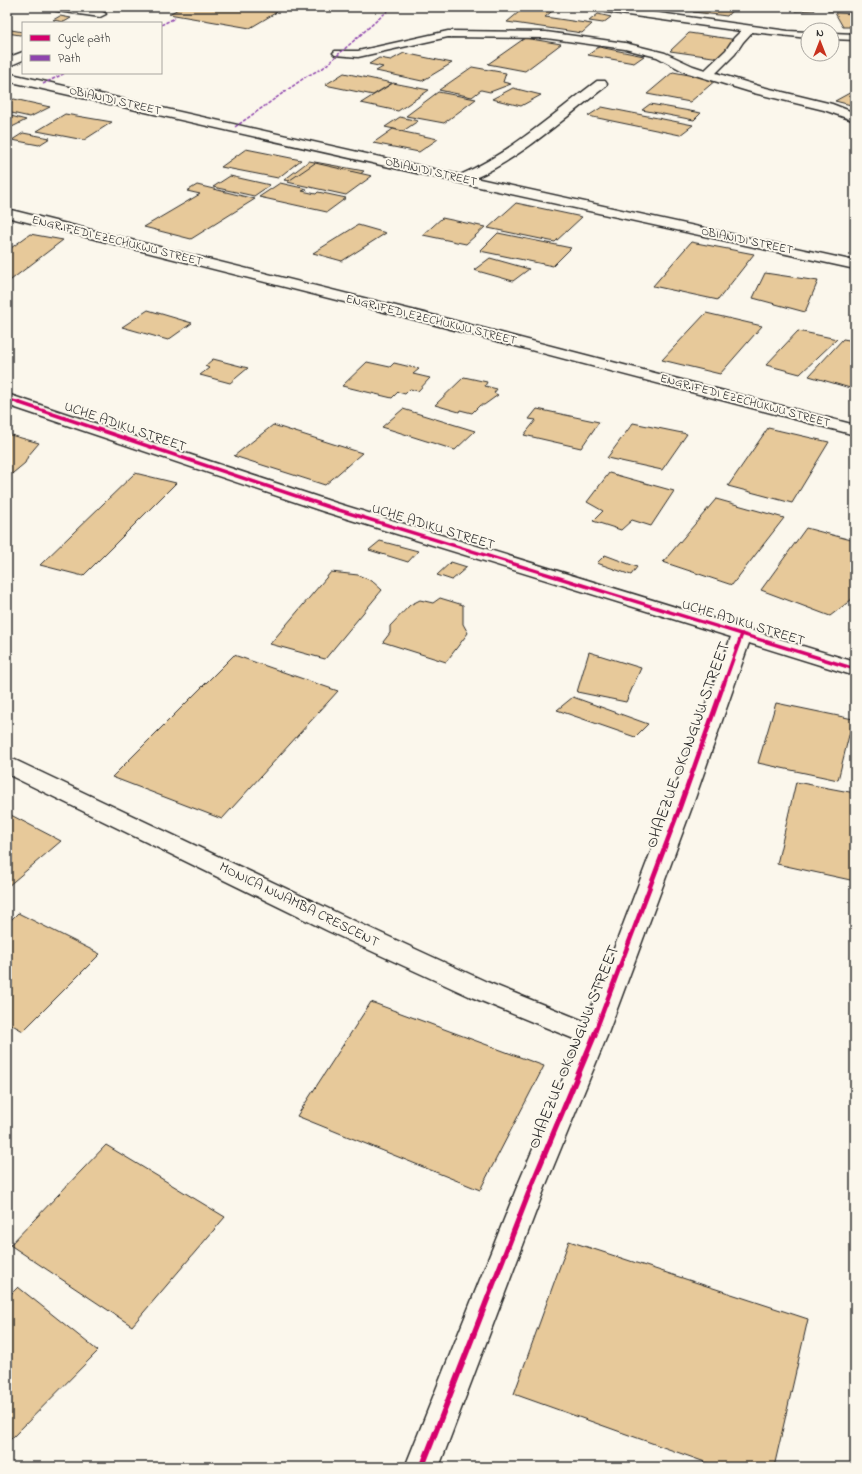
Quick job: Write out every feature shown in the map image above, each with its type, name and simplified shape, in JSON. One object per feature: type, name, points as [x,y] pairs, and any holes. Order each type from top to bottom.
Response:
[{"type":"street","points":[[51,7],[100,14]]},
{"type":"street","points":[[85,22],[111,7]]},
{"type":"street","points":[[592,7],[800,35]]},
{"type":"street","points":[[708,74],[732,52],[738,40],[750,29]]},
{"type":"street","points":[[340,53],[358,54],[372,52],[448,34],[546,35],[625,46],[661,55],[689,68],[758,90],[828,107],[855,117]]},
{"type":"street","points":[[840,36],[855,37]]},
{"type":"street","points":[[7,63],[22,56]]},
{"type":"street","name":"OBIANIDI STREET","points":[[7,77],[461,179],[855,265]]},
{"type":"street","points":[[461,179],[486,168],[522,144],[601,84]]},
{"type":"street","name":"ENGR.IFEDI EZECHUKWU STREET","points":[[7,213],[430,319],[855,430]]},
{"type":"street","name":"UCHE ADIKU STREET","points":[[7,399],[329,507],[855,669]]},
{"type":"street","name":"OHAEZUE OKONGWU STREET","points":[[422,1467],[533,1182],[594,1036],[680,807],[742,634]]},
{"type":"street","name":"MONICA NWAMBA CRESCENT","points":[[7,766],[198,856],[344,928],[478,989],[594,1036]]},
{"type":"building","points":[[182,7],[203,7],[215,9],[219,7],[244,7],[277,12],[250,28],[169,14]]},
{"type":"building","points":[[525,7],[556,8],[545,17],[592,24],[582,33],[507,22]]},
{"type":"building","points":[[698,7],[735,7],[727,16],[693,12]]},
{"type":"building","points":[[793,7],[811,7],[815,10],[795,11]]},
{"type":"building","points":[[826,7],[855,7],[855,11],[828,11]]},
{"type":"building","points":[[835,13],[855,14],[855,27],[843,27]]},
{"type":"building","points":[[598,14],[611,17],[603,23],[589,21]]},
{"type":"building","points":[[60,16],[71,18],[64,22],[53,20]]},
{"type":"building","points":[[11,30],[22,32],[22,34],[20,35],[7,33]]},
{"type":"building","points":[[689,33],[738,40],[720,58],[670,51]]},
{"type":"building","points":[[525,38],[561,44],[525,71],[488,64]]},
{"type":"building","points":[[599,47],[644,56],[634,63],[588,55]]},
{"type":"building","points":[[404,53],[452,63],[422,81],[376,71],[383,67],[369,64],[379,58],[391,60]]},
{"type":"building","points":[[472,67],[506,73],[503,82],[511,84],[490,92],[481,90],[472,97],[439,90]]},
{"type":"building","points":[[673,72],[716,80],[690,102],[647,94]]},
{"type":"building","points":[[344,73],[392,83],[373,95],[325,85]]},
{"type":"building","points":[[393,83],[429,90],[398,111],[361,103]]},
{"type":"building","points":[[513,88],[541,95],[521,106],[492,99]]},
{"type":"building","points":[[855,90],[855,106],[835,101]]},
{"type":"building","points":[[438,92],[476,99],[444,123],[406,116]]},
{"type":"building","points":[[14,99],[50,107],[30,117],[7,112],[7,102]]},
{"type":"building","points":[[650,104],[701,113],[694,120],[642,110]]},
{"type":"building","points":[[602,107],[693,125],[680,135],[588,116]]},
{"type":"building","points":[[65,114],[112,122],[84,140],[37,131]]},
{"type":"building","points":[[7,115],[26,120],[10,128],[7,127]]},
{"type":"building","points":[[400,117],[418,121],[403,131],[385,127]]},
{"type":"building","points":[[393,129],[438,139],[419,152],[373,143]]},
{"type":"building","points":[[23,133],[50,138],[39,145],[12,140]]},
{"type":"building","points":[[246,149],[301,160],[278,178],[221,167]]},
{"type":"building","points":[[309,161],[364,171],[340,190],[284,180]]},
{"type":"building","points":[[315,163],[372,176],[346,195],[287,182]]},
{"type":"building","points":[[230,176],[270,185],[254,196],[213,187]]},
{"type":"building","points":[[280,183],[307,189],[302,191],[316,194],[318,192],[346,198],[327,212],[259,197]]},
{"type":"building","points":[[197,185],[255,199],[191,239],[144,227],[200,194],[187,191]]},
{"type":"building","points":[[516,203],[582,217],[555,242],[488,228]]},
{"type":"building","points":[[442,218],[485,227],[466,244],[423,235]]},
{"type":"building","points":[[358,225],[386,233],[342,261],[313,253]]},
{"type":"building","points":[[498,233],[571,248],[553,266],[480,251]]},
{"type":"building","points":[[30,234],[63,240],[7,283],[7,251]]},
{"type":"building","points":[[691,242],[754,254],[718,300],[653,286]]},
{"type":"building","points":[[490,258],[529,269],[513,281],[474,270]]},
{"type":"building","points":[[765,273],[818,281],[805,312],[753,298]]},
{"type":"building","points":[[148,310],[192,323],[168,340],[122,327]]},
{"type":"building","points":[[706,313],[762,326],[720,374],[662,360]]},
{"type":"building","points":[[798,331],[837,339],[800,374],[766,365]]},
{"type":"building","points":[[843,339],[855,341],[855,381],[850,388],[809,376]]},
{"type":"building","points":[[213,359],[248,368],[230,383],[200,375],[209,368],[205,366]]},
{"type":"building","points":[[367,362],[390,367],[394,363],[419,369],[413,374],[430,378],[418,391],[410,389],[405,394],[398,392],[392,398],[342,386]]},
{"type":"building","points":[[464,377],[487,382],[485,386],[497,389],[494,393],[498,395],[484,405],[480,405],[472,413],[460,410],[459,412],[435,405]]},
{"type":"building","points":[[403,409],[475,431],[455,450],[382,427]]},
{"type":"building","points":[[537,409],[599,422],[581,448],[524,435],[536,420],[529,419]]},
{"type":"building","points":[[633,423],[687,434],[662,470],[607,458]]},
{"type":"building","points":[[273,425],[362,453],[325,485],[234,456]]},
{"type":"building","points":[[768,428],[829,442],[792,503],[728,486]]},
{"type":"building","points":[[7,434],[39,443],[28,456],[25,463],[7,478]]},
{"type":"building","points":[[135,473],[176,483],[83,576],[40,565]]},
{"type":"building","points":[[609,473],[674,491],[651,526],[632,520],[621,530],[593,521],[603,511],[587,502]]},
{"type":"building","points":[[716,499],[784,518],[732,585],[663,562]]},
{"type":"building","points":[[806,528],[855,541],[855,594],[851,600],[830,616],[761,590]]},
{"type":"building","points":[[380,541],[418,551],[408,562],[369,550]]},
{"type":"building","points":[[605,555],[637,567],[631,575],[597,563]]},
{"type":"building","points":[[451,562],[467,567],[452,580],[437,575]]},
{"type":"building","points":[[331,572],[358,575],[372,581],[382,590],[325,659],[270,644]]},
{"type":"building","points":[[440,598],[463,605],[463,624],[468,633],[446,662],[383,642],[390,633],[390,626],[410,605],[420,600],[433,603]]},
{"type":"building","points":[[589,652],[641,668],[626,702],[577,692]]},
{"type":"building","points":[[234,655],[338,691],[222,819],[112,777]]},
{"type":"building","points":[[573,697],[648,724],[635,737],[557,710]]},
{"type":"building","points":[[776,703],[853,719],[838,780],[758,763]]},
{"type":"building","points":[[796,782],[855,793],[855,881],[777,864]]},
{"type":"building","points":[[7,813],[61,841],[7,887]]},
{"type":"building","points":[[18,913],[100,954],[23,1031],[7,1022],[7,924]]},
{"type":"building","points":[[371,1002],[544,1066],[480,1190],[297,1116]]},
{"type":"building","points":[[106,1145],[225,1217],[132,1326],[10,1245]]},
{"type":"building","points":[[569,1241],[808,1319],[774,1467],[719,1467],[514,1394]]},
{"type":"building","points":[[18,1287],[98,1351],[7,1443],[7,1298]]},
{"type":"marked path","points":[[235,127],[307,76],[323,68],[392,7]]},
{"type":"marked path","points":[[162,24],[175,18]]},
{"type":"marked path","points":[[43,84],[63,74]]},
{"type":"cycle path","points":[[7,399],[329,507],[855,669]]},
{"type":"cycle path","points":[[422,1467],[533,1182],[594,1036],[680,807],[742,634]]}]
